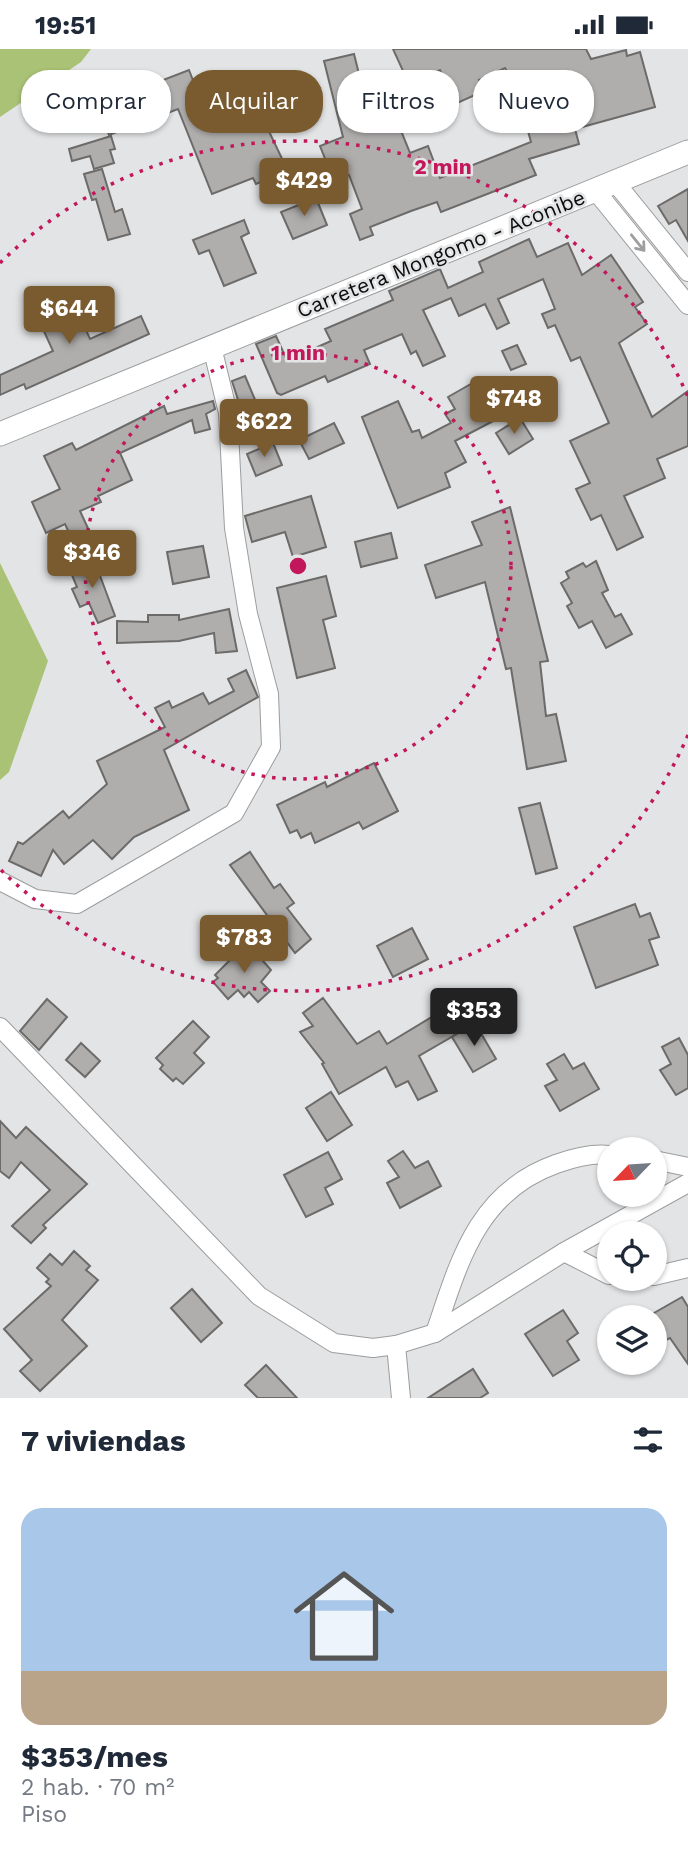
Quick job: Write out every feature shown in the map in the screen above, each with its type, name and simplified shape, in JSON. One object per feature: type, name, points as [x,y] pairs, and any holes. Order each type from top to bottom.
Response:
[{"type":"main road","name":"Carretera Mongomo - Aconibe","points":[[0,434],[688,152]]},
{"type":"street","points":[[605,186],[688,272]]},
{"type":"street","points":[[605,186],[688,305]]},
{"type":"street","points":[[0,881],[35,899],[77,904],[234,813],[271,747],[269,694],[248,614],[234,527],[228,413],[212,347]]},
{"type":"street","points":[[0,1027],[258,1296],[334,1343],[373,1349],[435,1333],[564,1252],[688,1183]]},
{"type":"street","points":[[435,1333],[459,1260],[492,1205],[543,1168],[573,1158],[597,1156]]},
{"type":"street","points":[[667,1163],[688,1167]]},
{"type":"street","points":[[564,1252],[597,1269]]},
{"type":"street","points":[[667,1273],[688,1268]]},
{"type":"street","points":[[396,1345],[401,1398]]},
{"type":"green space","points":[[0,49],[91,49],[81,62],[69,70],[21,70],[21,103],[0,117]]},
{"type":"green space","points":[[0,563],[48,661],[9,772],[0,780]]},
{"type":"building","points":[[393,49],[586,49],[591,59],[626,50],[627,56],[640,52],[655,107],[594,124],[594,70],[473,70],[473,96],[459,102],[459,70],[403,70]]},
{"type":"building","points":[[354,54],[358,70],[337,70],[337,113],[324,61]]},
{"type":"building","points":[[185,72],[185,126],[178,109],[171,112],[171,77]]},
{"type":"building","points":[[188,133],[270,133],[285,165],[274,169],[277,175],[256,184],[253,178],[212,194]]},
{"type":"building","points":[[342,133],[402,133],[410,153],[428,146],[440,178],[531,142],[528,133],[576,133],[579,144],[529,159],[536,175],[441,212],[437,202],[411,211],[370,227],[373,235],[360,240],[350,214],[362,209],[349,175],[334,181],[320,146],[343,137]]},
{"type":"building","points":[[111,136],[115,149],[110,150],[114,163],[94,169],[90,156],[72,161],[69,149]]},
{"type":"building","points":[[102,169],[115,212],[122,209],[130,234],[108,240],[96,199],[92,200],[84,174]]},
{"type":"building","points":[[688,189],[688,241],[676,220],[669,224],[658,206]]},
{"type":"building","points":[[316,198],[327,225],[293,239],[281,212]]},
{"type":"building","points":[[244,220],[249,233],[241,237],[256,273],[224,286],[209,250],[199,254],[193,240]]},
{"type":"building","points":[[529,239],[537,257],[568,243],[582,275],[611,255],[643,302],[635,307],[647,324],[619,343],[652,417],[688,391],[688,446],[657,459],[665,478],[624,496],[643,537],[617,550],[601,515],[591,520],[576,489],[590,483],[570,441],[609,423],[580,357],[571,361],[555,325],[548,328],[542,314],[555,309],[543,279],[498,299],[509,323],[497,329],[485,304],[459,316],[451,298],[423,310],[445,356],[423,366],[416,351],[411,354],[402,334],[364,350],[370,364],[328,382],[325,376],[281,395],[277,393],[256,344],[276,336],[286,358],[295,357],[331,341],[325,329],[393,300],[389,291],[440,269],[448,288],[483,272],[479,262]]},
{"type":"building","points":[[72,299],[90,339],[141,316],[149,334],[26,389],[24,384],[0,395],[0,375],[53,351],[37,316]]},
{"type":"building","points":[[517,345],[526,364],[511,370],[502,351]]},
{"type":"building","points":[[245,376],[256,402],[241,409],[232,381]]},
{"type":"building","points":[[476,381],[497,419],[455,441],[466,462],[445,473],[450,487],[398,508],[362,417],[398,401],[412,432],[419,430],[422,438],[451,423],[445,414],[455,409],[448,397]]},
{"type":"building","points":[[213,401],[215,409],[206,414],[210,429],[195,433],[192,420],[120,453],[132,480],[98,496],[101,502],[80,511],[98,550],[81,558],[65,524],[46,533],[32,502],[60,489],[44,456],[72,443],[76,450],[164,406],[167,414]]},
{"type":"building","points":[[520,418],[533,439],[509,454],[496,433]]},
{"type":"building","points":[[334,423],[344,443],[309,459],[299,440]]},
{"type":"building","points":[[273,443],[282,465],[256,476],[247,454]]},
{"type":"building","points":[[311,496],[326,547],[293,557],[285,532],[252,542],[245,516]]},
{"type":"building","points":[[510,507],[548,661],[540,662],[546,716],[556,714],[566,761],[527,769],[511,668],[506,669],[485,582],[436,598],[425,565],[482,545],[472,522]]},
{"type":"building","points":[[391,533],[397,558],[361,567],[355,542]]},
{"type":"building","points":[[203,546],[209,577],[173,584],[167,552]]},
{"type":"building","points":[[93,557],[115,616],[98,623],[89,603],[80,607],[72,589],[77,587],[69,568]]},
{"type":"building","points":[[596,561],[608,590],[602,593],[615,617],[621,614],[632,634],[606,648],[592,621],[579,628],[567,606],[572,603],[561,583],[569,578],[566,572],[583,563],[586,567]]},
{"type":"building","points":[[326,576],[336,616],[323,620],[335,668],[297,678],[277,588]]},
{"type":"building","points":[[229,609],[237,651],[216,653],[214,633],[179,641],[117,643],[117,621],[148,622],[148,615],[179,615],[179,620]]},
{"type":"building","points":[[246,670],[258,697],[164,750],[189,810],[134,837],[112,859],[93,840],[64,864],[53,850],[41,876],[9,861],[18,842],[23,844],[63,811],[69,818],[107,784],[97,761],[165,727],[155,708],[169,701],[172,708],[203,693],[209,704],[234,691],[228,679]]},
{"type":"building","points":[[374,763],[398,811],[363,829],[359,822],[315,843],[311,833],[301,838],[297,830],[290,833],[277,805],[325,782],[327,787]]},
{"type":"building","points":[[540,803],[557,868],[536,874],[519,808]]},
{"type":"building","points":[[250,852],[274,888],[280,884],[294,903],[287,908],[311,939],[295,953],[230,865]]},
{"type":"building","points":[[635,904],[640,917],[650,913],[659,937],[649,940],[658,965],[596,988],[574,927]]},
{"type":"building","points":[[412,928],[428,959],[393,977],[377,946]]},
{"type":"building","points":[[247,943],[271,970],[261,982],[270,991],[258,1002],[249,992],[244,997],[238,990],[228,999],[213,982],[218,978],[215,975]]},
{"type":"building","points":[[323,998],[357,1044],[379,1031],[387,1044],[440,1012],[455,1035],[419,1056],[437,1091],[418,1100],[408,1081],[396,1087],[386,1067],[339,1094],[322,1064],[324,1063],[300,1032],[313,1026],[303,1013]]},
{"type":"building","points":[[47,999],[67,1017],[39,1050],[20,1031]]},
{"type":"building","points":[[193,1021],[209,1037],[194,1053],[204,1063],[183,1084],[176,1078],[173,1081],[160,1069],[163,1065],[156,1058]]},
{"type":"building","points":[[475,1023],[496,1059],[473,1072],[452,1037]]},
{"type":"building","points":[[679,1038],[688,1055],[688,1088],[676,1095],[660,1070],[671,1064],[662,1047]]},
{"type":"building","points":[[81,1043],[100,1061],[85,1077],[66,1060]]},
{"type":"building","points":[[564,1054],[573,1069],[584,1063],[599,1089],[560,1111],[545,1086],[557,1080],[547,1064]]},
{"type":"building","points":[[331,1092],[352,1125],[327,1141],[306,1108]]},
{"type":"building","points":[[0,1121],[16,1138],[26,1127],[87,1184],[43,1225],[46,1228],[31,1243],[12,1226],[50,1190],[21,1162],[9,1178],[0,1171]]},
{"type":"building","points":[[403,1151],[415,1168],[428,1161],[441,1186],[400,1208],[387,1183],[399,1177],[388,1161]]},
{"type":"building","points":[[328,1152],[342,1179],[325,1188],[333,1204],[306,1217],[284,1175]]},
{"type":"building","points":[[74,1251],[90,1266],[86,1270],[98,1280],[62,1320],[87,1346],[40,1391],[20,1371],[32,1360],[4,1329],[51,1286],[46,1282],[49,1279],[37,1268],[50,1254],[62,1265]]},
{"type":"building","points":[[192,1289],[222,1323],[201,1342],[171,1308]]},
{"type":"building","points":[[682,1297],[688,1307],[688,1364],[670,1338],[667,1340],[667,1306]]},
{"type":"building","points":[[563,1310],[578,1333],[567,1341],[579,1360],[553,1376],[525,1334]]},
{"type":"building","points":[[266,1365],[297,1398],[258,1398],[245,1385]]},
{"type":"building","points":[[473,1369],[488,1393],[480,1398],[428,1398]]}]
